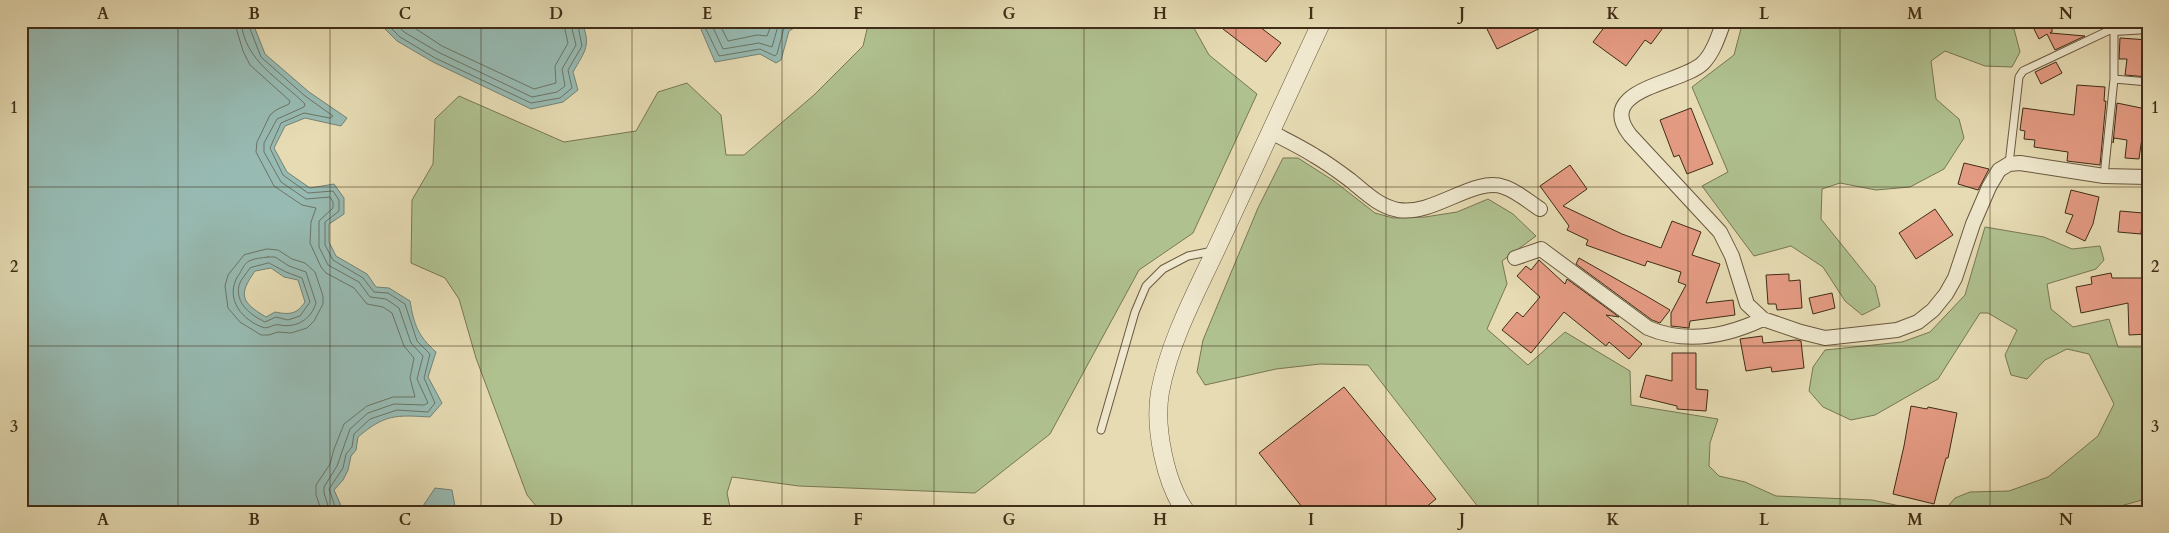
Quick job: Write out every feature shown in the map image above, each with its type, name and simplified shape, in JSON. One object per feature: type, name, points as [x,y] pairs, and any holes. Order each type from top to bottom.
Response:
[{"type":"street","points":[[1186,512],[1172,485],[1162,454],[1160,394],[1167,363],[1216,251],[1322,21]]},
{"type":"street","points":[[1724,21],[1714,46],[1704,62],[1677,78],[1642,90],[1629,98],[1624,104],[1622,115],[1624,127],[1630,135],[1720,232],[1732,256],[1747,304],[1763,319],[1800,332],[1825,338],[1897,330],[1918,322],[1933,310],[1946,294],[1955,278],[1973,224],[1989,187],[1999,170],[2009,164],[2020,163],[2104,176],[2148,177]]},
{"type":"street","points":[[2114,28],[2148,26]]},
{"type":"street","points":[[1271,132],[1314,155],[1387,208],[1401,210],[1421,209],[1441,204],[1466,191],[1488,186],[1504,186],[1540,209]]},
{"type":"street","points":[[1514,258],[1542,249],[1648,328],[1664,334],[1680,337],[1713,335],[1747,327],[1763,319]]},
{"type":"lane","points":[[2009,164],[2019,77],[2022,71],[2114,28],[2114,79],[2104,176]]},
{"type":"lane","points":[[2114,79],[2148,82]]},
{"type":"lane","points":[[1101,430],[1135,312],[1146,286],[1162,269],[1188,256],[1216,251]]},
{"type":"green space","points":[[869,21],[1190,21],[1209,55],[1257,94],[1193,233],[1139,270],[1050,434],[975,493],[799,486],[732,477],[727,493],[731,512],[541,512],[527,495],[476,358],[459,299],[445,278],[411,263],[412,200],[433,164],[435,119],[459,96],[564,142],[636,131],[658,92],[687,83],[721,115],[726,155],[744,155],[814,95],[863,46]]},
{"type":"green space","points":[[1743,21],[1978,21],[2014,29],[2020,52],[2012,67],[1985,66],[1945,51],[1931,61],[1936,99],[1959,119],[1964,138],[1944,169],[1910,187],[1876,190],[1840,183],[1822,189],[1821,219],[1875,286],[1880,306],[1862,315],[1845,301],[1823,267],[1791,246],[1754,256],[1702,186],[1728,172],[1692,87],[1734,55]]},
{"type":"green space","points":[[1283,158],[1298,158],[1334,181],[1375,213],[1393,218],[1425,217],[1457,212],[1488,199],[1513,214],[1536,236],[1502,261],[1507,284],[1487,329],[1528,365],[1565,332],[1630,371],[1631,405],[1718,419],[1710,443],[1709,466],[1719,476],[1745,482],[1776,496],[1872,500],[1928,512],[1482,512],[1368,365],[1320,364],[1276,369],[1205,385],[1197,372],[1203,340],[1258,208]]},
{"type":"green space","points":[[1985,227],[2044,237],[2072,249],[2100,246],[2104,260],[2096,269],[2047,284],[2051,309],[2073,327],[2109,319],[2118,347],[2148,347],[2148,479],[2142,500],[2117,507],[2114,512],[1943,512],[1955,498],[1970,492],[2009,491],[2048,477],[2098,436],[2114,404],[2089,354],[2067,349],[2045,360],[2027,379],[2011,375],[2005,355],[2017,330],[1988,313],[1980,313],[1938,379],[1875,415],[1851,420],[1823,407],[1809,391],[1813,367],[1825,350],[1902,342],[1930,332],[1965,295]]},
{"type":"water","points":[[21,21],[252,21],[265,54],[309,92],[347,118],[341,126],[305,118],[285,126],[274,148],[287,172],[310,188],[334,184],[344,198],[344,214],[329,224],[329,242],[336,256],[367,274],[376,287],[389,288],[410,301],[418,330],[425,341],[436,352],[428,377],[442,403],[430,417],[399,416],[391,418],[367,429],[358,437],[356,450],[351,456],[348,470],[343,480],[334,490],[344,512],[21,512]],"holes":[[[271,268],[284,277],[298,280],[305,302],[299,309],[293,313],[275,312],[266,317],[247,302],[244,292],[255,271]]]},
{"type":"water","points":[[377,21],[581,21],[586,36],[586,48],[573,72],[578,90],[563,102],[531,109],[433,62],[397,41]]},
{"type":"water","points":[[695,21],[806,21],[789,31],[781,60],[776,63],[760,54],[715,62],[700,27]]},
{"type":"water","points":[[435,488],[452,490],[456,512],[419,512]]},
{"type":"building","points":[[1229,21],[1252,21],[1281,43],[1266,62],[1223,29]]},
{"type":"building","points":[[1483,21],[1555,21],[1497,49]]},
{"type":"building","points":[[1609,21],[1668,21],[1651,44],[1645,40],[1626,66],[1593,42]]},
{"type":"building","points":[[2040,21],[2052,21],[2052,32],[2050,33],[2085,36],[2055,50],[2047,34],[2039,39],[2032,25]]},
{"type":"building","points":[[2120,38],[2148,40],[2148,77],[2125,75],[2127,59],[2119,59]]},
{"type":"building","points":[[2056,62],[2062,73],[2041,84],[2035,72]]},
{"type":"building","points":[[2077,85],[2105,87],[2104,101],[2106,101],[2100,165],[2067,161],[2068,152],[2034,147],[2035,140],[2024,139],[2025,131],[2020,130],[2023,108],[2074,115]]},
{"type":"building","points":[[2117,103],[2146,109],[2139,159],[2125,158],[2127,140],[2114,138],[2113,143]]},
{"type":"building","points":[[1691,108],[1713,164],[1687,174],[1679,155],[1674,157],[1660,120]]},
{"type":"building","points":[[1964,163],[1989,169],[1978,190],[1958,184]]},
{"type":"building","points":[[1570,165],[1587,189],[1563,206],[1622,234],[1661,248],[1672,221],[1701,232],[1692,255],[1720,264],[1706,303],[1733,300],[1735,315],[1690,321],[1689,328],[1671,326],[1671,313],[1686,285],[1678,282],[1681,272],[1647,261],[1645,266],[1586,245],[1588,240],[1567,230],[1569,226],[1540,186]]},
{"type":"building","points":[[2071,190],[2099,197],[2093,224],[2085,241],[2066,232],[2073,215],[2065,213]]},
{"type":"building","points":[[1935,209],[1953,235],[1916,259],[1899,233]]},
{"type":"building","points":[[2120,211],[2143,213],[2141,234],[2118,232]]},
{"type":"building","points":[[1579,258],[1670,310],[1660,323],[1652,320],[1576,264]]},
{"type":"building","points":[[1539,260],[1565,284],[1567,279],[1619,317],[1606,315],[1642,344],[1629,359],[1609,342],[1606,346],[1564,312],[1531,353],[1502,330],[1517,312],[1523,317],[1540,297],[1517,276],[1526,266],[1531,270]]},
{"type":"building","points":[[2111,273],[2112,278],[2148,278],[2148,334],[2129,335],[2128,303],[2081,313],[2076,287],[2092,284],[2091,277]]},
{"type":"building","points":[[1789,274],[1789,281],[1800,280],[1802,308],[1777,310],[1776,304],[1768,304],[1766,275]]},
{"type":"building","points":[[1832,293],[1835,308],[1813,314],[1809,298]]},
{"type":"building","points":[[1762,336],[1763,343],[1801,341],[1804,368],[1772,372],[1771,367],[1746,371],[1740,339]]},
{"type":"building","points":[[1672,353],[1696,353],[1696,389],[1708,390],[1706,411],[1677,409],[1677,406],[1640,397],[1646,375],[1672,381]]},
{"type":"building","points":[[1344,387],[1436,499],[1420,512],[1306,512],[1259,453]]},
{"type":"building","points":[[1911,406],[1927,409],[1928,407],[1957,413],[1948,458],[1946,458],[1934,504],[1893,494]]}]
